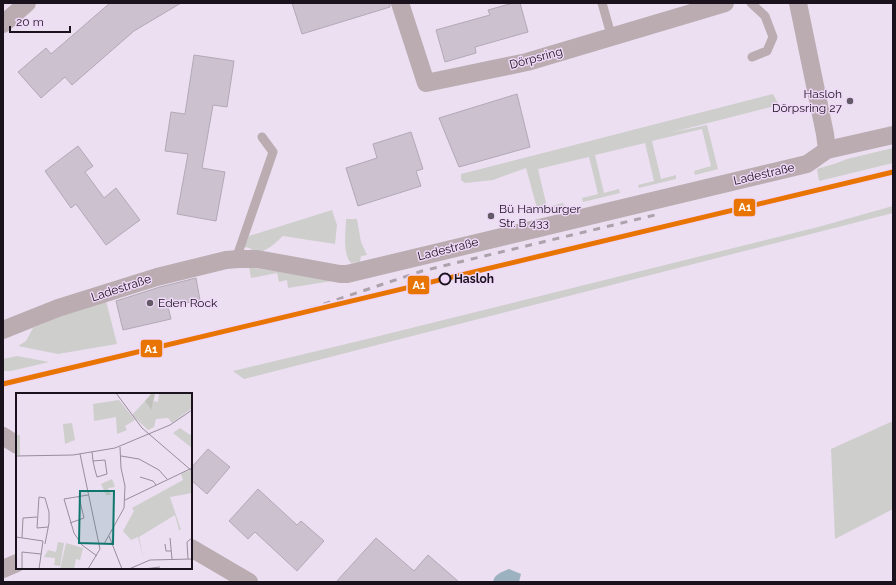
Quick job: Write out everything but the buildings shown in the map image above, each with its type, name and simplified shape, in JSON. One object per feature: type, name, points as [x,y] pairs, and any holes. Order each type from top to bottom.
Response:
[{"type":"street","points":[[3,24],[27,3]]},
{"type":"street","name":"Dörpsring","points":[[400,3],[426,83],[527,62],[726,3]]},
{"type":"street","points":[[798,3],[827,150]]},
{"type":"street","name":"Ladestraße","points":[[3,330],[58,308],[157,277],[226,260],[257,259],[347,274],[807,164],[827,150],[893,135]]},
{"type":"street","points":[[3,436],[16,443]]},
{"type":"street","points":[[192,549],[249,582]]},
{"type":"street","points":[[3,569],[16,563]]},
{"type":"lane","points":[[602,3],[612,38]]},
{"type":"lane","points":[[751,3],[765,16],[773,37],[767,51],[752,57]]},
{"type":"lane","points":[[236,259],[273,152],[262,137]]},
{"type":"shaded area","points":[[773,94],[779,105],[669,133],[707,125],[718,169],[695,175],[694,171],[711,166],[702,129],[652,141],[661,179],[676,175],[676,179],[639,188],[638,185],[654,181],[645,143],[595,155],[604,193],[619,189],[620,193],[583,202],[582,198],[598,194],[589,157],[538,169],[547,207],[563,203],[564,206],[538,212],[526,168],[493,180],[465,183],[461,180],[461,174]]},
{"type":"shaded area","points":[[893,148],[893,163],[819,181],[817,169],[847,159]]},
{"type":"shaded area","points":[[893,206],[893,213],[244,379],[233,371],[818,227]]},
{"type":"shaded area","points":[[332,210],[337,225],[335,244],[283,236],[270,247],[262,251],[253,252],[250,248],[244,247],[249,236]]},
{"type":"shaded area","points":[[346,219],[357,219],[361,242],[367,255],[361,256],[360,262],[351,263],[346,254]]},
{"type":"shaded area","points":[[249,267],[332,281],[288,288],[287,280],[279,282],[277,273],[251,278]]},
{"type":"shaded area","points":[[105,297],[117,344],[58,354],[18,346],[26,341],[33,328]]},
{"type":"shaded area","points":[[17,356],[49,362],[11,371],[3,371],[3,359]]},
{"type":"shaded area","points":[[893,421],[893,509],[835,539],[831,449]]},
{"type":"water","points":[[509,569],[521,574],[519,582],[493,582],[497,575]]},
{"type":"railway","points":[[297,313],[422,271],[655,215]]},
{"type":"transit line","name":"A1","points":[[3,384],[893,172]]},
{"type":"place","name":"Hasloh Dörpsring 27","points":[[850,101]]},
{"type":"place","name":"Bü Hamburger Str. B 433","points":[[491,216]]},
{"type":"place","name":"Hasloh","points":[[445,279]]},
{"type":"place","name":"Eden Rock","points":[[150,303]]}]
